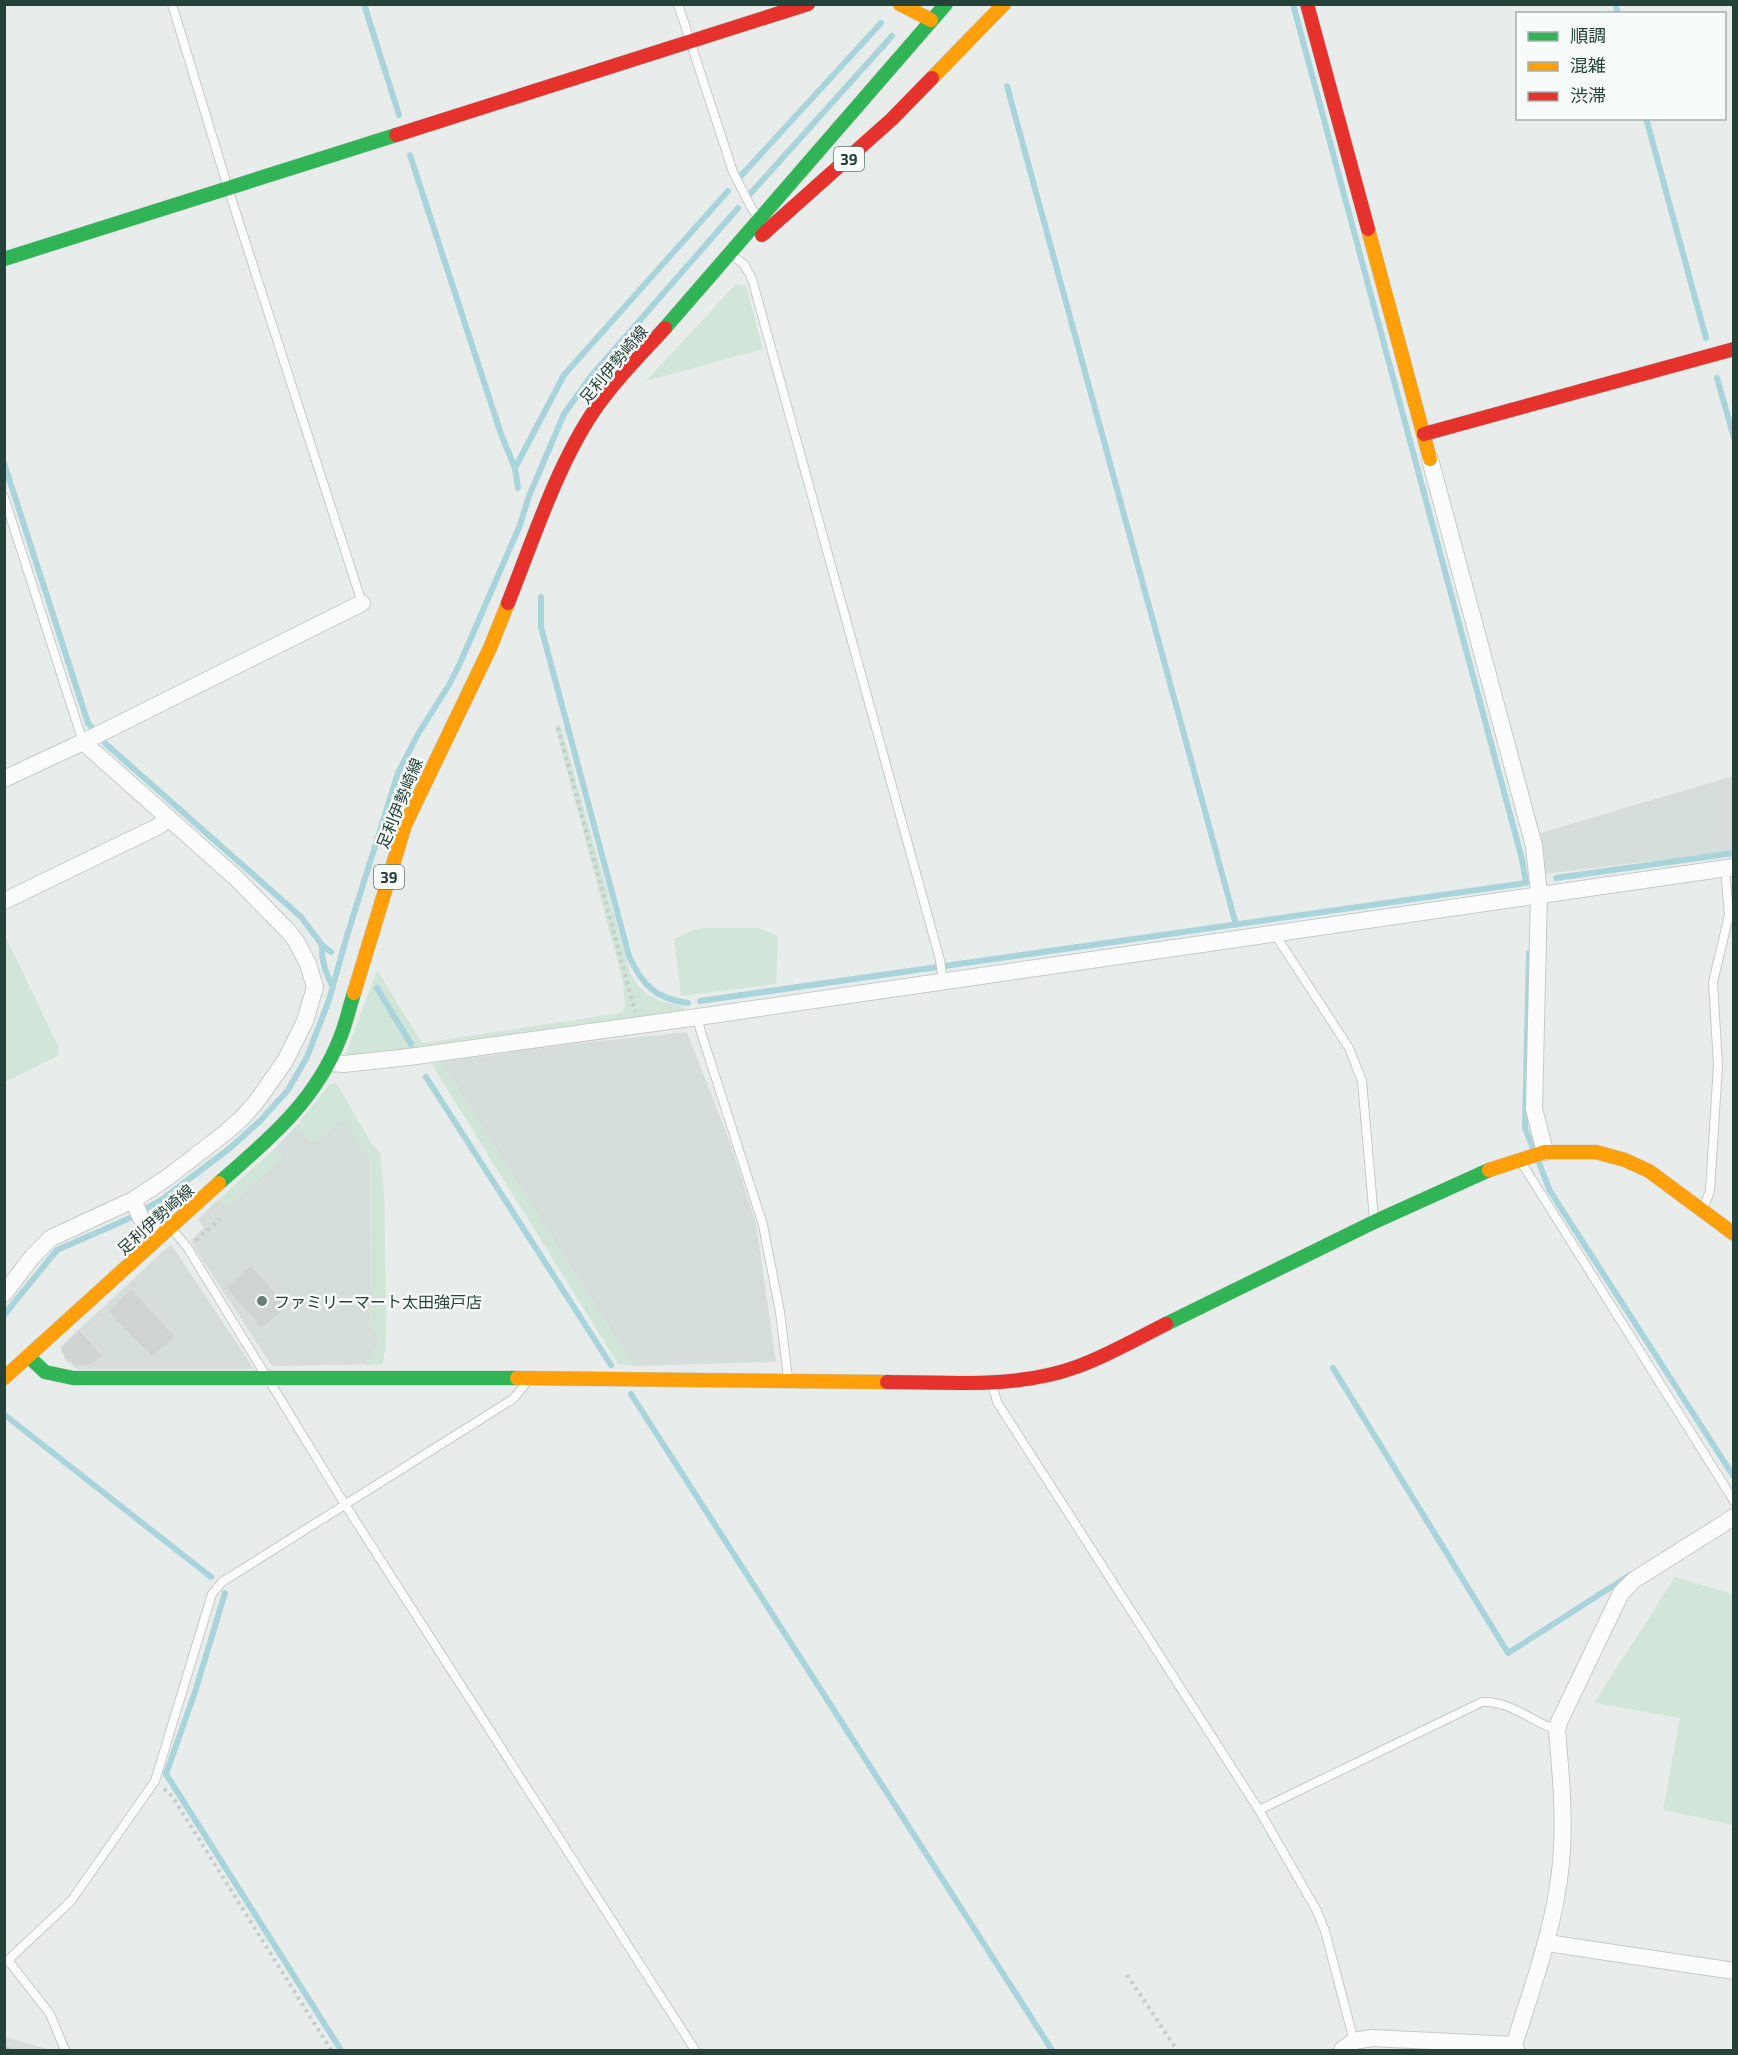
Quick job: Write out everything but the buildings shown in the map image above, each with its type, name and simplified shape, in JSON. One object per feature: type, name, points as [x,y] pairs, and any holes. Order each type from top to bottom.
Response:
[{"type":"street","points":[[4,259],[808,4]]},
{"type":"street","points":[[900,4],[930,20],[950,23]]},
{"type":"street","name":"足利伊勢崎線","points":[[4,1378],[286,1123],[309,1095],[330,1063],[353,999],[405,825],[433,761],[489,650],[571,449],[603,398],[946,4]]},
{"type":"street","points":[[969,22],[993,4]]},
{"type":"street","name":"足利伊勢崎線","points":[[685,304],[892,119],[1004,4]]},
{"type":"street","points":[[1307,4],[1534,846],[1539,894],[1534,1109],[1545,1152]]},
{"type":"street","points":[[930,20],[936,43],[936,73]]},
{"type":"street","points":[[1424,434],[1734,350]]},
{"type":"street","points":[[4,779],[362,603]]},
{"type":"street","points":[[4,1294],[32,1257],[51,1238],[137,1208],[168,1178],[225,1133],[257,1101],[278,1073],[305,1021],[315,987],[308,964],[288,931],[236,878],[83,742]]},
{"type":"street","points":[[4,901],[157,827],[169,818]]},
{"type":"street","points":[[330,1063],[344,1064],[410,1057],[698,1017],[1729,868]]},
{"type":"street","points":[[29,1357],[45,1372],[73,1377],[611,1378],[992,1383],[1037,1378],[1080,1366],[1374,1222],[1498,1166],[1545,1152],[1596,1152],[1624,1160],[1649,1171],[1734,1234]]},
{"type":"street","points":[[137,1208],[164,1232]]},
{"type":"street","points":[[1348,2046],[1372,2038],[1515,2048],[1547,1943],[1561,1864],[1563,1804],[1557,1730],[1559,1722],[1621,1593],[1634,1580],[1734,1517]]},
{"type":"street","points":[[1547,1943],[1734,1971]]},
{"type":"lane","points":[[172,4],[228,188],[362,603]]},
{"type":"lane","points":[[678,4],[733,172],[752,209],[759,217]]},
{"type":"lane","points":[[737,259],[744,264],[752,279],[937,949],[943,981]]},
{"type":"lane","points":[[4,497],[83,742]]},
{"type":"lane","points":[[1702,1210],[1710,1191],[1718,1065],[1713,982],[1729,915],[1729,868]]},
{"type":"lane","points":[[1274,933],[1349,1048],[1362,1081],[1374,1222]]},
{"type":"lane","points":[[698,1017],[763,1225],[780,1312],[789,1382]]},
{"type":"lane","points":[[1520,1159],[1529,1177],[1734,1501]]},
{"type":"lane","points":[[164,1232],[188,1247],[346,1506],[695,2050]]},
{"type":"lane","points":[[64,2050],[50,2014],[8,1960],[71,1900],[154,1781],[212,1594],[222,1582],[513,1399],[531,1379]]},
{"type":"lane","points":[[992,1383],[997,1402],[1259,1810],[1317,1911],[1348,2046]]},
{"type":"lane","points":[[1259,1810],[1482,1702],[1502,1704],[1546,1727],[1557,1730]]},
{"type":"path","points":[[558,728],[632,994],[638,1025]]},
{"type":"path","points":[[192,1243],[220,1220]]},
{"type":"path","points":[[154,1781],[172,1796],[331,2050]]},
{"type":"path","points":[[1127,1975],[1177,2050]]},
{"type":"shaded area","points":[[1733,776],[1733,851],[1545,874],[1537,834]]},
{"type":"shaded area","points":[[687,1032],[731,1145],[756,1224],[776,1362],[634,1366],[441,1062],[573,1044]]},
{"type":"shaded area","points":[[336,1083],[373,1146],[380,1152],[384,1196],[386,1338],[383,1364],[272,1366],[191,1240],[204,1228],[198,1219],[220,1198],[227,1207],[281,1158],[274,1149],[295,1127],[304,1134]]},
{"type":"shaded area","points":[[171,1244],[254,1369],[77,1369],[65,1360],[60,1347]]},
{"type":"shaded area","points":[[5,2037],[51,2050],[5,2050]]},
{"type":"green space","points":[[736,284],[746,286],[763,349],[646,381]]},
{"type":"green space","points":[[560,724],[631,975],[641,989],[653,997],[666,1003],[683,1006],[684,1010],[344,1059],[377,970],[422,1043],[620,1013],[625,1008],[623,982],[555,726]]},
{"type":"green space","points":[[758,928],[778,936],[776,984],[681,996],[674,939],[693,930]]},
{"type":"green space","points":[[4,933],[59,1048],[58,1056],[5,1082]]},
{"type":"green space","points":[[441,1062],[634,1366],[618,1364],[431,1063]]},
{"type":"green space","points":[[336,1083],[373,1146],[380,1152],[384,1196],[386,1338],[383,1364],[366,1365],[367,1360],[381,1341],[370,1325],[369,1160],[342,1119],[314,1144],[295,1127],[330,1084]]},
{"type":"green space","points":[[274,1149],[282,1158],[227,1207],[220,1198]]},
{"type":"green space","points":[[1675,1577],[1733,1594],[1733,1825],[1663,1810],[1680,1718],[1594,1703]]},
{"type":"waterway","points":[[364,4],[399,115]]},
{"type":"waterway","points":[[700,1001],[1526,883],[1522,859],[1293,4]]},
{"type":"waterway","points":[[1615,4],[1617,12]]},
{"type":"waterway","points":[[739,178],[881,23]]},
{"type":"waterway","points":[[750,194],[892,36]]},
{"type":"waterway","points":[[1007,86],[1236,925]]},
{"type":"waterway","points":[[1647,120],[1706,338]]},
{"type":"waterway","points":[[410,155],[501,434],[515,468],[518,488]]},
{"type":"waterway","points":[[515,468],[564,375],[728,191]]},
{"type":"waterway","points":[[4,1315],[57,1250],[128,1219],[164,1198],[230,1148],[260,1121],[288,1090],[307,1057],[329,1000],[398,773],[461,661],[520,525],[529,496],[564,414],[592,375],[738,208]]},
{"type":"waterway","points":[[1717,378],[1734,438]]},
{"type":"waterway","points":[[4,463],[88,723],[107,745],[301,917],[322,945],[331,952]]},
{"type":"waterway","points":[[541,597],[541,627],[629,956],[639,975],[651,989],[667,998],[688,1003]]},
{"type":"waterway","points":[[1556,878],[1734,853]]},
{"type":"waterway","points":[[322,945],[324,966],[333,987]]},
{"type":"waterway","points":[[1529,953],[1525,1128],[1534,1151]]},
{"type":"waterway","points":[[377,988],[411,1044]]},
{"type":"waterway","points":[[426,1077],[611,1365]]},
{"type":"waterway","points":[[1538,1160],[1550,1191],[1734,1477]]},
{"type":"waterway","points":[[1333,1368],[1508,1653],[1630,1575]]},
{"type":"waterway","points":[[631,1394],[1052,2050]]},
{"type":"waterway","points":[[6,1416],[211,1577]]},
{"type":"waterway","points":[[225,1593],[195,1692],[166,1774],[341,2050]]},
{"type":"railway","points":[[4,2049],[10,2050]]},
{"type":"traffic: fast","points":[[665,328],[946,4]]},
{"type":"traffic: fast","points":[[4,259],[396,135]]},
{"type":"traffic: fast","points":[[219,1183],[273,1135],[318,1081],[340,1038],[354,993]]},
{"type":"traffic: fast","points":[[1166,1324],[1374,1222],[1489,1170]]},
{"type":"traffic: fast","points":[[29,1357],[45,1372],[73,1378],[517,1378]]},
{"type":"traffic: slow","points":[[900,4],[931,20]]},
{"type":"traffic: slow","points":[[932,78],[1004,4]]},
{"type":"traffic: slow","points":[[1368,229],[1430,459]]},
{"type":"traffic: slow","points":[[354,993],[405,825],[490,648],[508,603]]},
{"type":"traffic: slow","points":[[1489,1170],[1545,1152],[1596,1152],[1625,1160],[1649,1171],[1734,1234]]},
{"type":"traffic: slow","points":[[4,1378],[219,1183]]},
{"type":"traffic: slow","points":[[517,1378],[887,1382]]},
{"type":"traffic: jam","points":[[396,135],[808,4]]},
{"type":"traffic: jam","points":[[1307,4],[1368,229]]},
{"type":"traffic: jam","points":[[762,235],[892,119],[932,78]]},
{"type":"traffic: jam","points":[[508,603],[550,496],[575,443],[611,388],[665,328]]},
{"type":"traffic: jam","points":[[1424,434],[1734,349]]},
{"type":"traffic: jam","points":[[887,1382],[984,1383],[1032,1378],[1090,1362],[1166,1324]]},
{"type":"place","name":"ファミリーマート太田強戸店","points":[[262,1301]]}]
